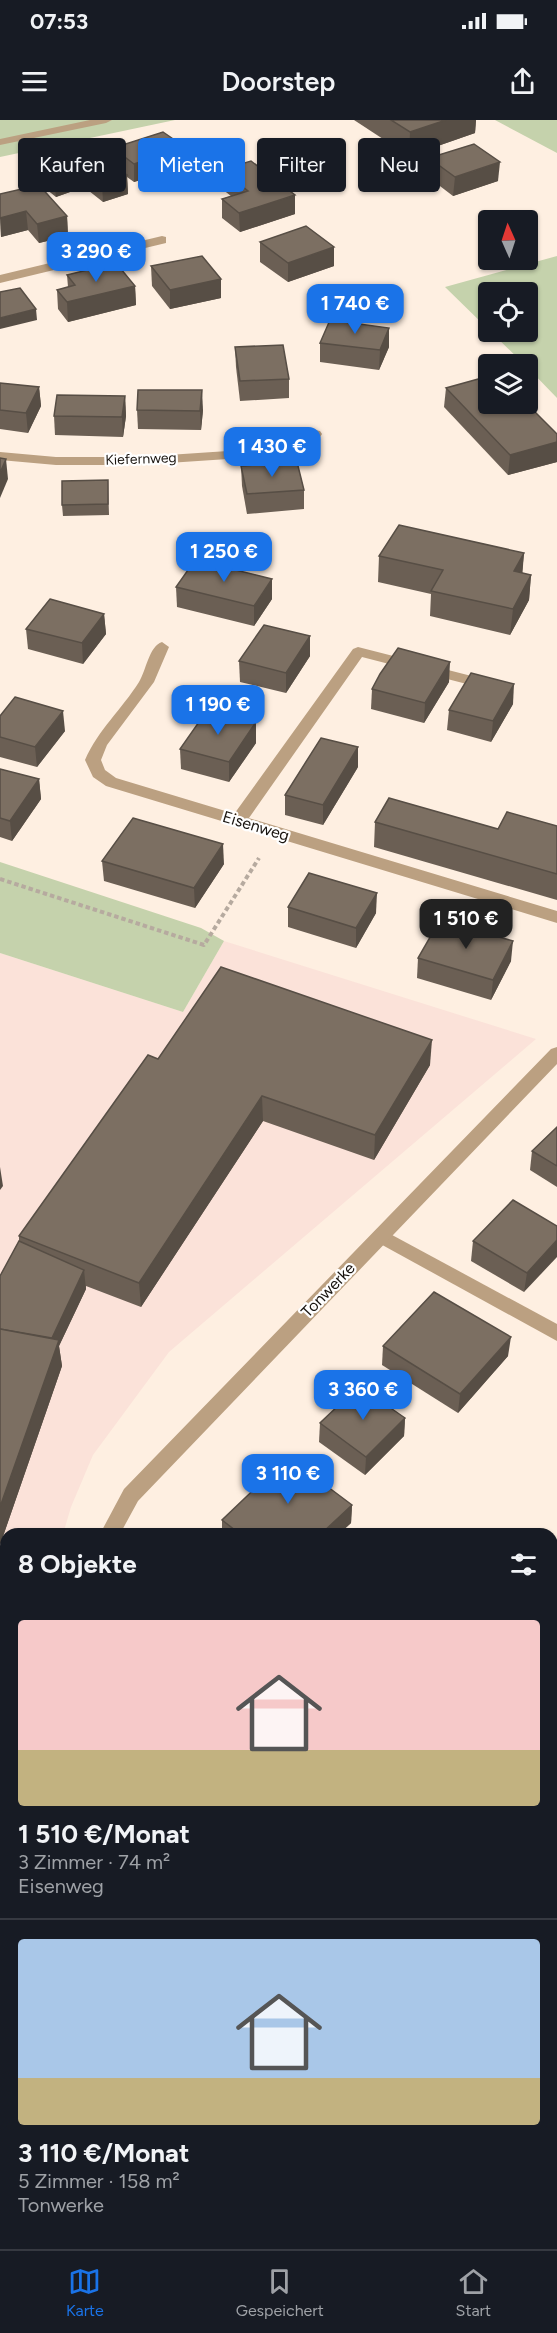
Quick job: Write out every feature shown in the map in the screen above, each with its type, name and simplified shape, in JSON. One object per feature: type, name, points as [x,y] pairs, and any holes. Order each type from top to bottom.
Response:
[{"type":"street","points":[[0,142],[106,120]]},
{"type":"street","points":[[0,279],[162,240]]},
{"type":"street","name":"Kiefernweg","points":[[0,456],[57,461],[138,461],[217,456],[315,434]]},
{"type":"street","name":"Eisenweg","points":[[162,646],[147,682],[100,744],[93,760],[98,773],[111,782],[557,917]]},
{"type":"street","points":[[238,821],[358,652],[497,687]]},
{"type":"street","name":"Tonwerke","points":[[113,1528],[131,1495],[197,1423],[557,1053]]},
{"type":"street","points":[[381,1236],[557,1333]]},
{"type":"path","points":[[0,879],[204,945],[275,832]]},
{"type":"shaded area","points":[[224,941],[536,1039],[169,1352],[93,1455],[65,1528],[0,1528],[0,953],[183,1012]]},
{"type":"green space","points":[[0,120],[175,120],[90,138],[18,138],[18,153],[0,157]]},
{"type":"green space","points":[[495,120],[557,120],[557,153]]},
{"type":"green space","points":[[557,256],[557,398],[538,378],[538,354],[514,354],[501,342],[538,342],[538,282],[478,282],[478,319],[445,287],[506,270],[538,270],[538,261]]},
{"type":"green space","points":[[0,862],[201,928],[224,941],[183,1012],[0,953]]},
{"type":"building","points":[[391,120],[446,120],[410,132]]},
{"type":"building","points":[[163,132],[172,138],[144,138]]},
{"type":"building","points":[[138,140],[138,163],[134,164],[126,158],[126,144]]},
{"type":"building","points":[[474,144],[500,162],[455,177],[440,166],[440,155]]},
{"type":"building","points":[[251,161],[257,166],[257,192],[291,192],[295,195],[239,213],[222,199],[248,191],[245,189],[245,163]]},
{"type":"building","points":[[18,190],[18,192],[45,192],[67,216],[37,224],[26,211],[0,218],[0,194]]},
{"type":"building","points":[[306,226],[334,247],[288,263],[260,242]]},
{"type":"building","points":[[202,256],[221,279],[170,290],[151,266]]},
{"type":"building","points":[[116,263],[135,286],[67,302],[57,290],[75,285],[67,275]]},
{"type":"building","points":[[20,288],[36,309],[0,318],[0,292]]},
{"type":"building","points":[[330,320],[389,328],[380,350],[320,343]]},
{"type":"building","points":[[283,345],[289,379],[240,381],[235,347]]},
{"type":"building","points":[[478,379],[478,414],[537,414],[557,434],[557,442],[510,455],[446,388]]},
{"type":"building","points":[[0,383],[39,387],[26,413],[0,410]]},
{"type":"building","points":[[138,390],[202,390],[200,411],[137,410]]},
{"type":"building","points":[[57,395],[125,396],[122,417],[54,416]]},
{"type":"building","points":[[0,458],[6,459],[0,473]]},
{"type":"building","points":[[297,462],[304,490],[247,494],[241,466]]},
{"type":"building","points":[[108,480],[108,504],[62,505],[62,481]]},
{"type":"building","points":[[399,525],[524,553],[514,571],[531,575],[513,609],[431,591],[443,570],[379,556]]},
{"type":"building","points":[[195,560],[272,579],[254,606],[176,587]]},
{"type":"building","points":[[50,599],[104,614],[82,643],[26,629]]},
{"type":"building","points":[[264,625],[310,636],[286,673],[239,661]]},
{"type":"building","points":[[398,648],[450,662],[425,703],[372,689]]},
{"type":"building","points":[[471,673],[514,684],[493,721],[449,710]]},
{"type":"building","points":[[15,697],[63,711],[35,747],[0,737],[0,716]]},
{"type":"building","points":[[208,709],[256,722],[229,762],[180,749]]},
{"type":"building","points":[[321,738],[358,747],[323,805],[285,795]]},
{"type":"building","points":[[0,769],[39,779],[10,821],[0,818]]},
{"type":"building","points":[[389,798],[498,829],[507,812],[557,826],[557,874],[375,822]]},
{"type":"building","points":[[133,818],[223,844],[194,888],[102,861]]},
{"type":"building","points":[[309,873],[377,893],[356,928],[288,907]]},
{"type":"building","points":[[440,920],[513,941],[493,980],[418,958]]},
{"type":"building","points":[[221,967],[432,1040],[375,1135],[262,1096],[139,1283],[19,1236],[148,1055],[158,1059]]},
{"type":"building","points":[[557,1127],[557,1166],[532,1151]]},
{"type":"building","points":[[513,1200],[557,1226],[557,1240],[527,1273],[473,1241]]},
{"type":"building","points":[[19,1241],[84,1270],[52,1338],[0,1329],[0,1276]]},
{"type":"building","points":[[434,1292],[511,1337],[460,1394],[383,1346]]},
{"type":"building","points":[[0,1329],[59,1340],[0,1507]]},
{"type":"building","points":[[359,1386],[405,1418],[366,1457],[320,1423]]},
{"type":"building","points":[[288,1457],[352,1505],[327,1528],[232,1528],[222,1520]]}]
